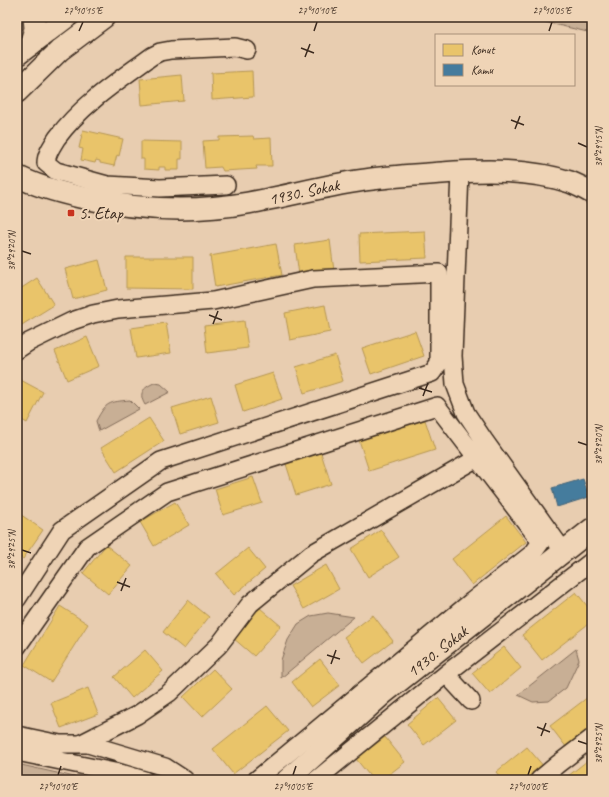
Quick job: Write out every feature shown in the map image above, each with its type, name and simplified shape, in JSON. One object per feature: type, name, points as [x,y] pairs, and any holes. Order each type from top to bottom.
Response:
[{"type":"main road","points":[[23,50],[35,29],[34,17]]},
{"type":"main road","points":[[23,50],[67,17]]},
{"type":"main road","points":[[17,92],[60,50],[104,17]]},
{"type":"main road","name":"1930. Sokak","points":[[17,176],[28,182],[110,204],[159,209],[189,210],[246,203],[372,179],[460,172],[502,171],[544,175],[572,183],[592,193]]},
{"type":"main road","name":"1930. Sokak","points":[[287,780],[384,693],[592,529]]},
{"type":"street","points":[[226,185],[160,188],[108,185],[56,171],[46,163],[46,158],[53,144],[63,131],[85,108],[109,87],[152,56],[160,52],[171,50],[235,47],[247,50]]},
{"type":"street","points":[[17,599],[62,530],[161,461],[432,373],[439,363],[460,172]]},
{"type":"street","points":[[159,209],[160,188]]},
{"type":"street","points":[[17,350],[29,342],[72,321],[112,310],[213,301],[313,279],[448,273]]},
{"type":"street","points":[[256,780],[472,601],[533,553],[541,542],[484,454],[455,384],[448,273]]},
{"type":"street","points":[[17,647],[87,546],[167,492],[437,406],[484,454],[564,552]]},
{"type":"street","points":[[82,743],[137,715],[170,693],[219,645],[250,604],[311,554],[484,454]]},
{"type":"street","points":[[316,780],[446,674],[592,560]]},
{"type":"street","points":[[446,674],[471,701]]},
{"type":"street","points":[[17,735],[60,744],[88,744],[165,767],[185,780]]},
{"type":"street","points":[[539,780],[592,738]]},
{"type":"street","points":[[17,752],[124,774],[144,780]]},
{"type":"shaded area","points":[[523,17],[592,17],[592,33]]},
{"type":"shaded area","points":[[154,383],[161,384],[170,392],[145,405],[142,397],[143,391]]},
{"type":"shaded area","points":[[130,400],[139,409],[99,431],[96,421],[109,404],[117,401]]},
{"type":"shaded area","points":[[328,613],[354,617],[281,678],[281,660],[288,640],[298,624],[311,616]]},
{"type":"shaded area","points":[[576,649],[579,660],[566,688],[549,701],[533,702],[518,695]]},
{"type":"shaded area","points":[[17,764],[88,780],[17,780]]},
{"type":"building: Konut","points":[[252,71],[253,97],[212,100],[211,73]]},
{"type":"building: Konut","points":[[182,75],[184,101],[142,105],[140,79]]},
{"type":"building: Konut","points":[[83,130],[123,139],[119,156],[117,155],[114,166],[100,163],[100,161],[96,160],[95,163],[81,160],[83,149],[79,148]]},
{"type":"building: Konut","points":[[253,136],[254,139],[271,138],[272,166],[256,166],[257,169],[223,171],[221,167],[205,168],[203,141],[219,140],[219,137]]},
{"type":"building: Konut","points":[[141,141],[182,142],[182,159],[179,159],[179,170],[165,170],[165,167],[159,167],[159,170],[144,169],[144,159],[141,159]]},
{"type":"building: Konut","points":[[425,231],[427,258],[360,261],[359,234]]},
{"type":"building: Konut","points":[[330,240],[334,271],[299,275],[295,245]]},
{"type":"building: Konut","points":[[276,244],[282,275],[215,287],[210,256]]},
{"type":"building: Konut","points":[[126,257],[193,257],[193,289],[126,288]]},
{"type":"building: Konut","points":[[99,260],[107,290],[73,299],[65,269]]},
{"type":"building: Konut","points":[[37,278],[54,305],[17,328],[17,291]]},
{"type":"building: Konut","points":[[325,305],[330,332],[290,340],[285,313]]},
{"type":"building: Konut","points":[[244,321],[248,348],[207,353],[204,326]]},
{"type":"building: Konut","points":[[166,323],[171,353],[136,358],[131,328]]},
{"type":"building: Konut","points":[[415,331],[424,356],[371,374],[362,348]]},
{"type":"building: Konut","points":[[87,337],[99,366],[67,380],[55,351]]},
{"type":"building: Konut","points":[[335,355],[343,381],[304,393],[296,367]]},
{"type":"building: Konut","points":[[273,373],[282,399],[243,412],[235,385]]},
{"type":"building: Konut","points":[[17,378],[43,392],[27,423],[17,417]]},
{"type":"building: Konut","points":[[211,396],[219,422],[180,434],[172,408]]},
{"type":"building: Konut","points":[[149,418],[164,441],[116,472],[101,448]]},
{"type":"building: Konut","points":[[425,420],[435,450],[369,471],[359,440]]},
{"type":"building: Konut","points":[[321,453],[331,484],[296,495],[286,464]]},
{"type":"building: Konut","points":[[253,477],[262,503],[223,515],[215,489]]},
{"type":"building: Konut","points":[[175,502],[189,525],[154,546],[140,522]]},
{"type":"building: Konut","points":[[17,512],[43,530],[23,559],[17,555]]},
{"type":"building: Konut","points":[[506,516],[526,542],[472,585],[452,559]]},
{"type":"building: Konut","points":[[381,530],[399,557],[368,577],[351,549]]},
{"type":"building: Konut","points":[[106,545],[132,566],[108,594],[83,573]]},
{"type":"building: Konut","points":[[248,548],[265,569],[234,595],[216,574]]},
{"type":"building: Konut","points":[[326,565],[339,589],[304,609],[290,586]]},
{"type":"building: Konut","points":[[576,592],[592,612],[592,621],[542,660],[522,635]]},
{"type":"building: Konut","points":[[188,600],[209,617],[184,649],[163,632]]},
{"type":"building: Konut","points":[[60,606],[88,624],[51,682],[24,665]]},
{"type":"building: Konut","points":[[260,608],[281,626],[254,656],[233,638]]},
{"type":"building: Konut","points":[[373,615],[393,641],[364,663],[344,637]]},
{"type":"building: Konut","points":[[504,647],[521,668],[490,694],[472,673]]},
{"type":"building: Konut","points":[[145,650],[163,671],[132,698],[114,677]]},
{"type":"building: Konut","points":[[320,659],[340,685],[311,707],[292,682]]},
{"type":"building: Konut","points":[[213,669],[232,689],[202,717],[183,697]]},
{"type":"building: Konut","points":[[88,688],[98,714],[61,728],[51,703]]},
{"type":"building: Konut","points":[[592,694],[592,729],[567,748],[550,726]]},
{"type":"building: Konut","points":[[438,698],[456,720],[424,745],[407,724]]},
{"type":"building: Konut","points":[[267,706],[288,731],[233,774],[213,749]]},
{"type":"building: Konut","points":[[385,737],[405,762],[382,780],[373,780],[356,759]]},
{"type":"building: Konut","points":[[527,747],[545,768],[529,780],[502,780],[496,772]]},
{"type":"building: Konut","points":[[592,757],[592,780],[563,780]]},
{"type":"building: Kamu","points":[[583,479],[589,497],[557,507],[552,488]]},
{"type":"place","name":"5. Etap","points":[[71,213]]}]
